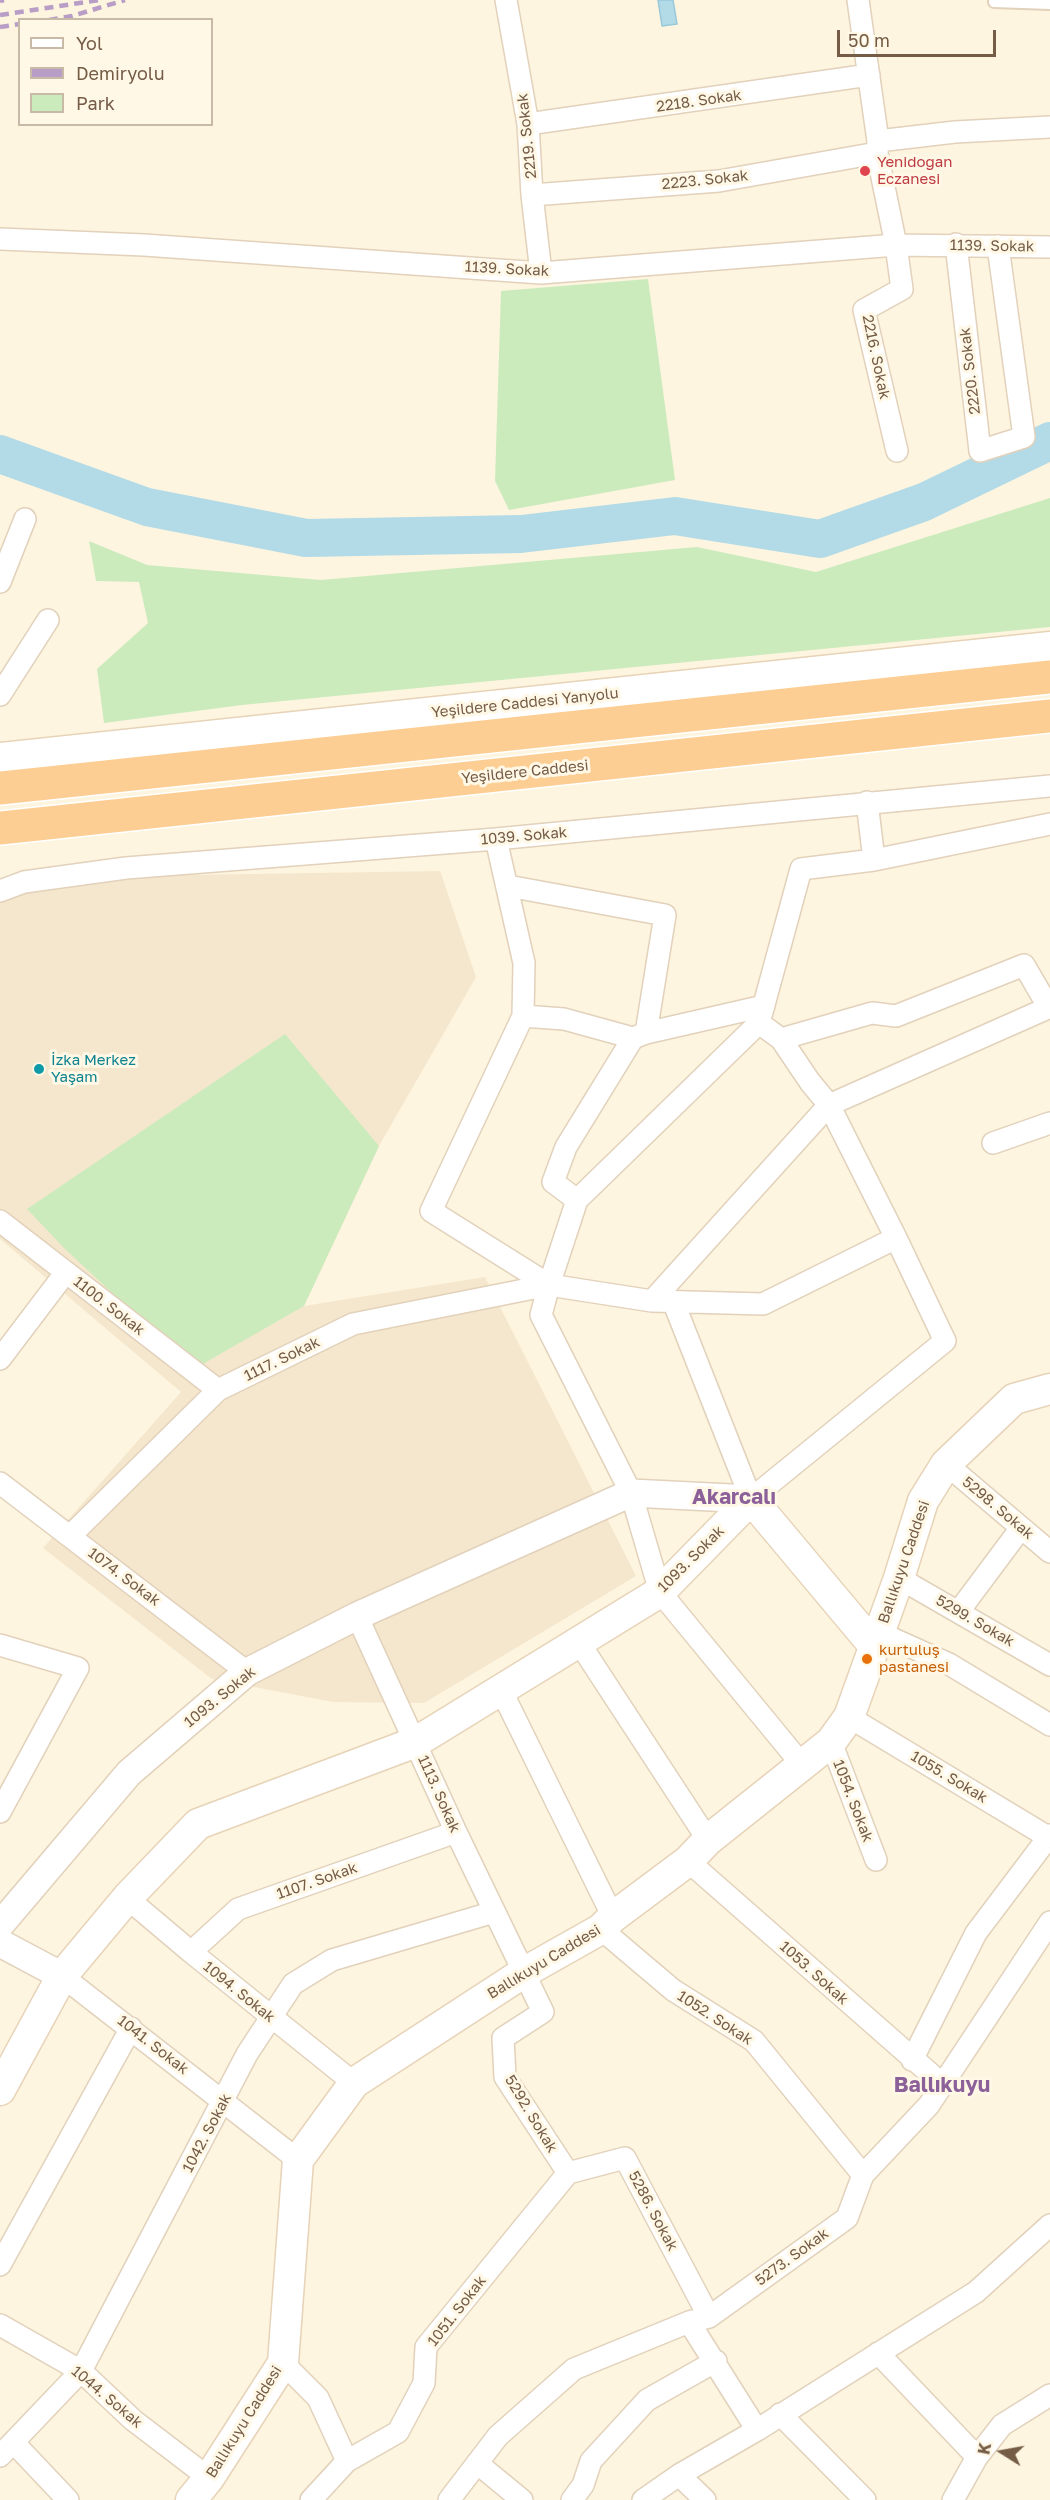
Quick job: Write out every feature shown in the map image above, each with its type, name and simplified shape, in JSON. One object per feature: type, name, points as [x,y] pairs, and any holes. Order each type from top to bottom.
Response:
[{"type":"highway","points":[[6,769],[1050,677]]},
{"type":"highway","name":"Yeşildere Caddesi","points":[[0,828],[1050,716]]},
{"type":"main road","name":"Yeşildere Caddesi Yanyolu","points":[[6,769],[1050,647]]},
{"type":"main road","name":"Ballıkuyu Caddesi","points":[[200,2489],[283,2363],[298,2160],[354,2083],[523,1972],[607,1923],[831,1742],[849,1717],[899,1578],[923,1501],[946,1464],[1014,1399],[1050,1389]]},
{"type":"main road","name":"1093. Sokak","points":[[0,2090],[62,1976],[127,1898],[198,1824],[416,1742],[660,1592],[751,1499]]},
{"type":"main road","points":[[751,1499],[877,1640]]},
{"type":"street","name":"2219. Sokak","points":[[506,0],[528,124],[532,195],[541,273]]},
{"type":"street","name":"2216. Sokak","points":[[858,0],[877,147],[902,289],[864,310],[897,451]]},
{"type":"street","name":"2218. Sokak","points":[[528,124],[869,75]]},
{"type":"street","name":"2223. Sokak","points":[[532,195],[720,181],[955,132],[1050,127]]},
{"type":"street","name":"1139. Sokak","points":[[0,239],[144,245],[541,273],[896,245],[1050,247]]},
{"type":"street","name":"2220. Sokak","points":[[956,244],[980,451],[1024,437],[998,246]]},
{"type":"street","points":[[0,582],[25,519]]},
{"type":"street","points":[[0,695],[48,620]]},
{"type":"street","name":"1039. Sokak","points":[[0,891],[24,882],[126,867],[496,839],[1050,786]]},
{"type":"street","points":[[867,802],[874,860]]},
{"type":"street","points":[[803,1766],[660,1592],[631,1493],[541,1314],[577,1200],[761,1014],[801,869],[874,860],[1050,824]]},
{"type":"street","points":[[496,839],[524,963],[522,1016],[430,1211],[549,1285],[652,1301],[763,1304],[896,1238]]},
{"type":"street","points":[[508,886],[665,915],[639,1035],[566,1147],[554,1182],[577,1200]]},
{"type":"street","points":[[652,1301],[829,1105],[1049,1007],[1024,966],[896,1016],[872,1013],[782,1039]]},
{"type":"street","points":[[522,1016],[564,1019],[639,1035],[761,1014]]},
{"type":"street","points":[[673,1301],[751,1499],[945,1341],[829,1105],[810,1082],[782,1039],[761,1014]]},
{"type":"street","points":[[993,1143],[1050,1123]]},
{"type":"street","name":"1100. Sokak","points":[[0,1221],[218,1390]]},
{"type":"street","points":[[0,1359],[66,1272]]},
{"type":"street","name":"1117. Sokak","points":[[70,1536],[218,1390],[353,1324],[549,1285]]},
{"type":"street","name":"5298. Sokak","points":[[946,1464],[1050,1552]]},
{"type":"street","name":"1074. Sokak","points":[[0,1483],[247,1672]]},
{"type":"street","name":"1093. Sokak","points":[[0,1925],[129,1773],[247,1672],[357,1616],[631,1493],[751,1499]]},
{"type":"street","points":[[959,1611],[1021,1528]]},
{"type":"street","name":"5299. Sokak","points":[[899,1578],[1050,1665]]},
{"type":"street","name":"1113. Sokak","points":[[357,1616],[523,1972]]},
{"type":"street","points":[[877,1640],[949,1664],[1050,1725]]},
{"type":"street","name":"1053. Sokak","points":[[578,1641],[698,1851],[912,2060],[942,2084]]},
{"type":"street","points":[[0,1645],[78,1668],[0,1812]]},
{"type":"street","points":[[501,1690],[607,1923]]},
{"type":"street","name":"1055. Sokak","points":[[849,1717],[1049,1836]]},
{"type":"street","name":"1054. Sokak","points":[[831,1742],[876,1860]]},
{"type":"street","name":"1107. Sokak","points":[[191,1952],[238,1909],[456,1832]]},
{"type":"street","points":[[912,2060],[975,1933],[1049,1836]]},
{"type":"street","name":"1094. Sokak","points":[[127,1898],[354,2083]]},
{"type":"street","name":"1042. Sokak","points":[[7,2449],[81,2371],[247,2054],[293,1984],[332,1960],[494,1912]]},
{"type":"street","name":"5273. Sokak","points":[[449,2500],[498,2436],[573,2369],[699,2319],[847,2218],[863,2175],[929,2105],[1050,1922]]},
{"type":"street","name":"1052. Sokak","points":[[607,1923],[673,1990],[754,2041],[863,2175]]},
{"type":"street","name":"1041. Sokak","points":[[0,1943],[62,1976],[298,2160]]},
{"type":"street","name":"5292. Sokak","points":[[523,1972],[543,2012],[503,2038],[505,2077],[568,2173]]},
{"type":"street","points":[[0,2265],[131,2028]]},
{"type":"street","name":"5286. Sokak","points":[[568,2173],[625,2158],[699,2319]]},
{"type":"street","name":"1051. Sokak","points":[[311,2500],[347,2461],[398,2432],[424,2383],[426,2347],[568,2173]]},
{"type":"street","points":[[643,2500],[679,2475],[757,2430],[976,2292],[1050,2225]]},
{"type":"street","points":[[699,2319],[716,2361],[757,2430]]},
{"type":"street","name":"1044. Sokak","points":[[0,2325],[81,2371],[133,2420],[200,2489]]},
{"type":"street","points":[[878,2353],[977,2457]]},
{"type":"street","points":[[572,2500],[583,2486],[591,2461],[647,2400],[716,2361]]},
{"type":"street","points":[[283,2363],[318,2398],[347,2461]]},
{"type":"street","points":[[953,2500],[977,2457],[1002,2425],[1050,2395]]},
{"type":"street","points":[[780,2414],[865,2500]]},
{"type":"street","points":[[7,2449],[68,2500]]},
{"type":"street","points":[[477,2463],[522,2500]]},
{"type":"street","points":[[679,2475],[705,2500]]},
{"type":"lane","points":[[993,2],[1050,4]]},
{"type":"shaded area","points":[[440,871],[476,977],[379,1146],[304,1306],[485,1277],[636,1576],[424,1703],[333,1702],[212,1679],[43,1548],[181,1392],[0,1239],[0,878]]},
{"type":"green space","points":[[648,279],[675,480],[509,510],[495,481],[501,291]]},
{"type":"green space","points":[[1050,498],[1050,627],[242,705],[104,723],[97,669],[148,623],[139,582],[96,581],[89,541],[147,565],[321,580],[697,547],[816,572]]},
{"type":"green space","points":[[285,1034],[379,1146],[304,1306],[194,1369],[65,1249],[27,1209]]},
{"type":"water","points":[[658,0],[673,0],[677,24],[662,26]]},
{"type":"waterway","points":[[0,454],[147,507],[306,538],[521,534],[675,516],[820,539],[924,502],[1050,441]]},
{"type":"railway","points":[[0,1],[4,0]]},
{"type":"railway","points":[[0,15],[99,0]]},
{"type":"railway","points":[[60,18],[125,0]]},
{"type":"railway","points":[[0,27],[18,24]]},
{"type":"place","name":"Yenidoğan Eczanesi","points":[[865,171]]},
{"type":"place","name":"İzka Merkez Yaşam","points":[[39,1069]]},
{"type":"place","name":"kurtuluş pastanesi","points":[[867,1659]]},
{"type":"district","name":"Akarcalı","points":[[734,1497]]},
{"type":"district","name":"Ballıkuyu","points":[[942,2085]]}]
